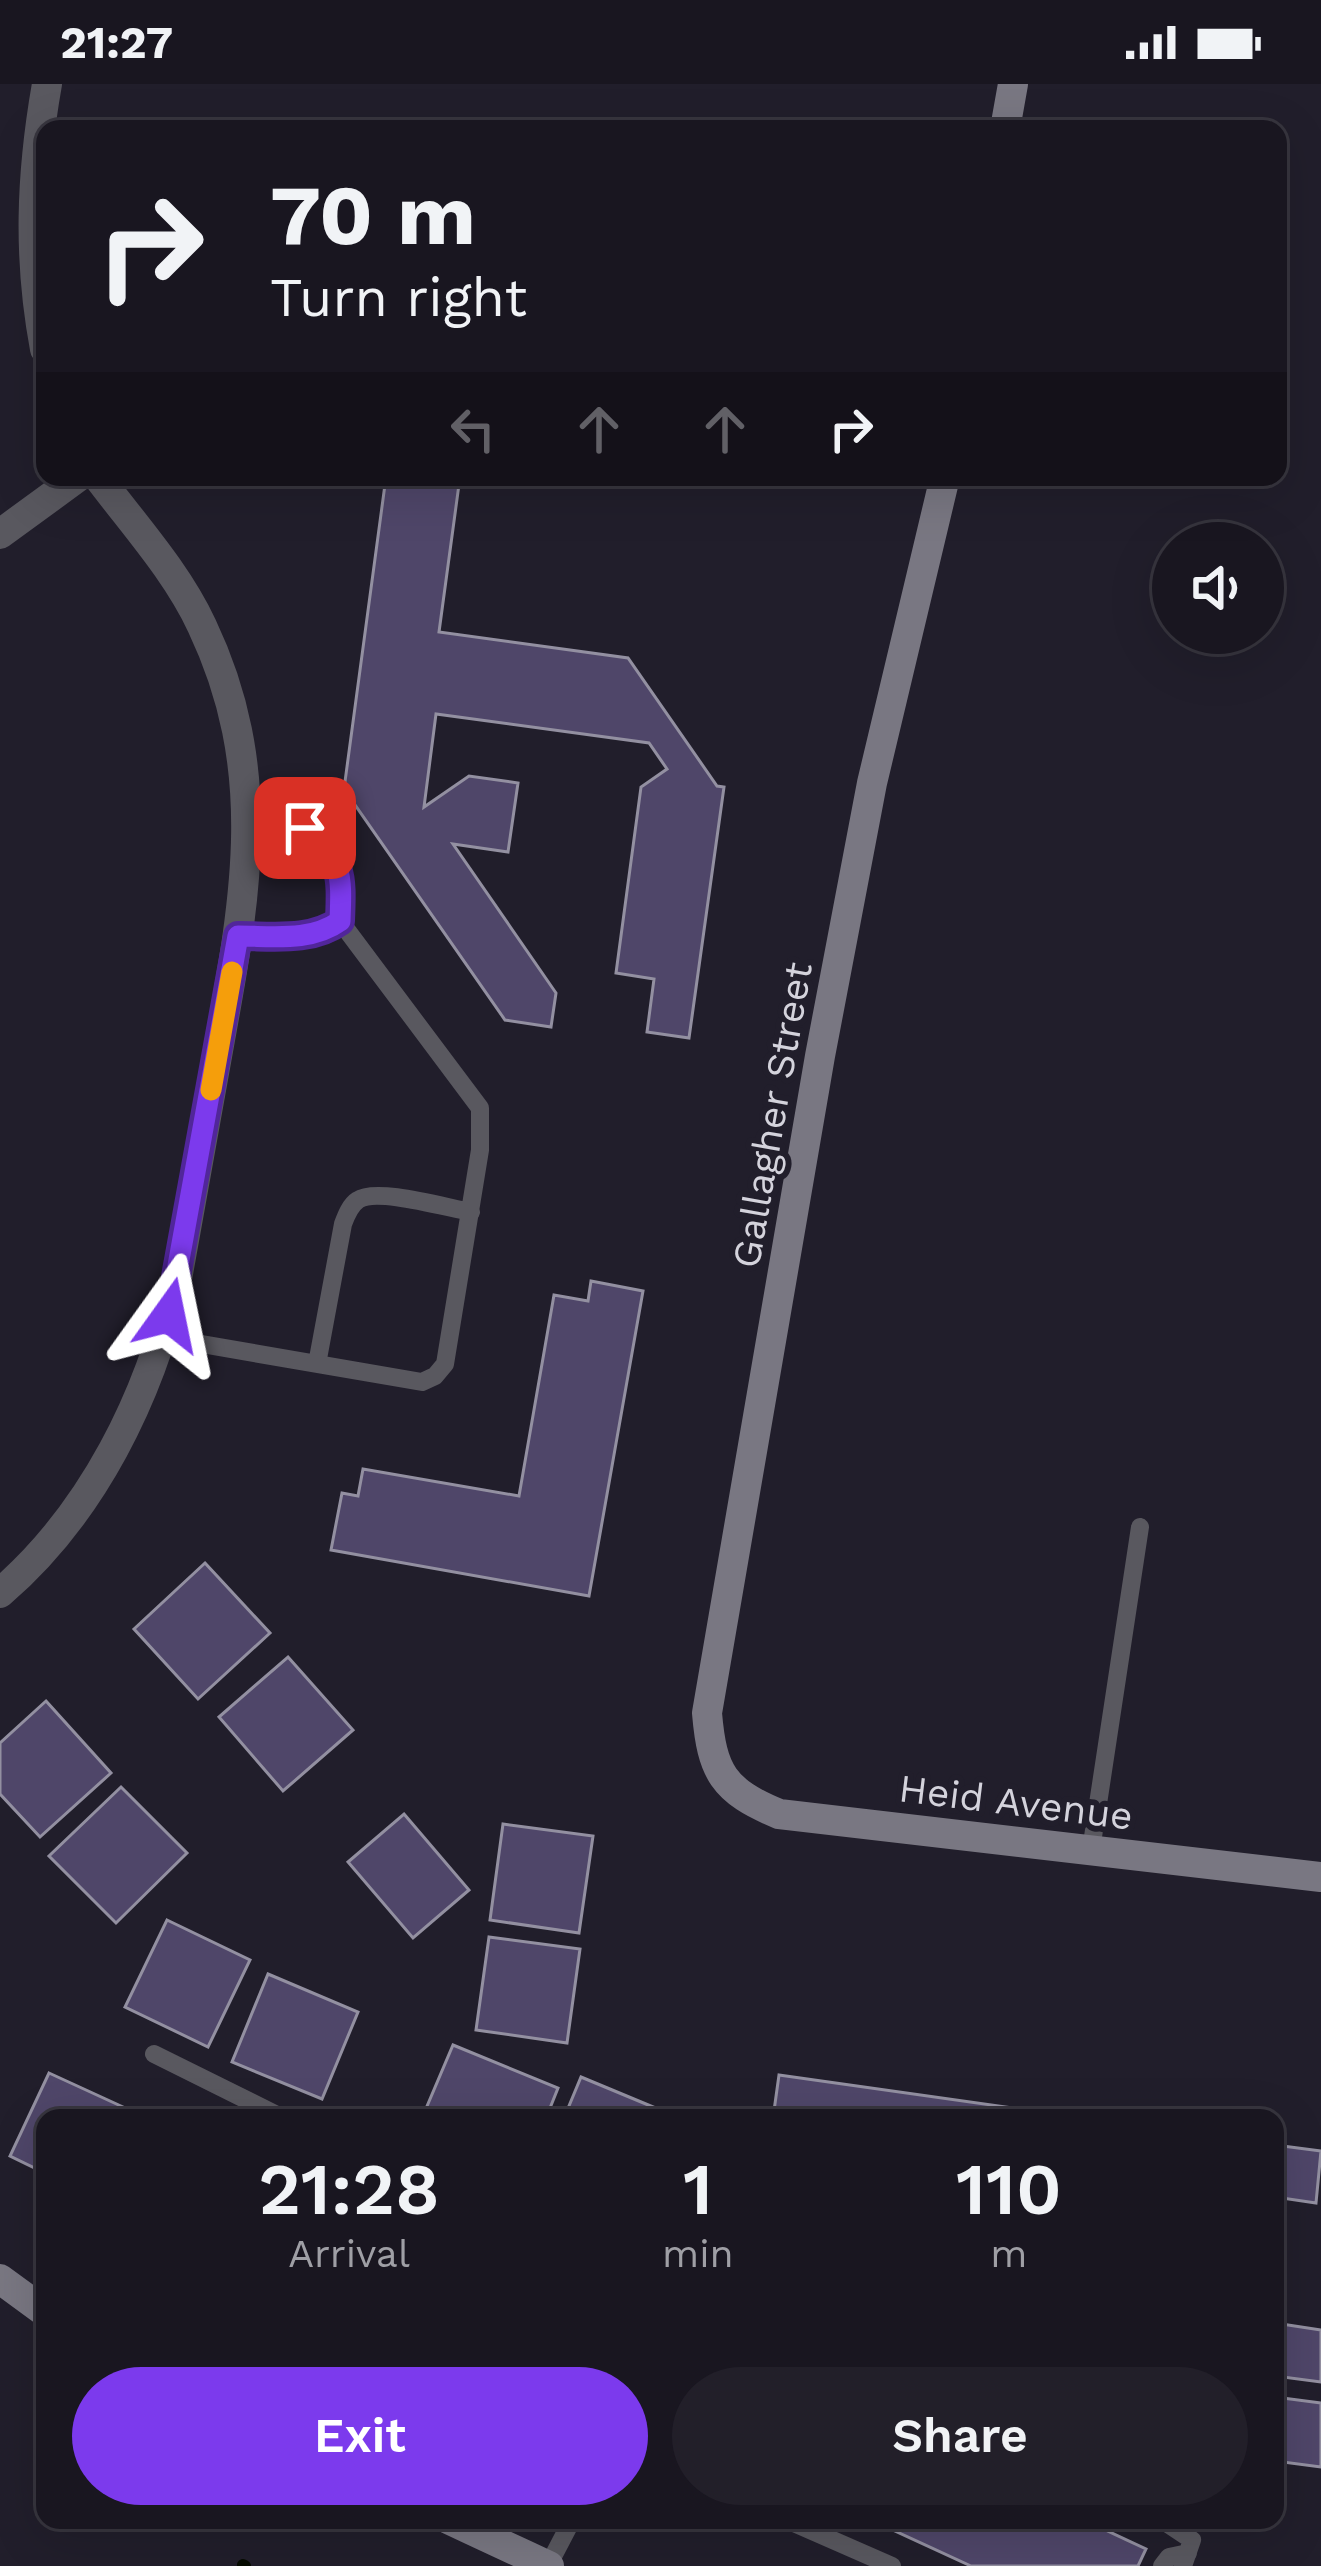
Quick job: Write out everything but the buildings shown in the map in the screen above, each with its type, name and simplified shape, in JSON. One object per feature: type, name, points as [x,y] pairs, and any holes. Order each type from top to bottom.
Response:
[{"type":"street","points":[[1007,120],[1013,84]]},
{"type":"street","points":[[40,120],[44,85]]},
{"type":"street","points":[[36,153],[36,286]]},
{"type":"street","points":[[0,534],[66,486]]},
{"type":"street","points":[[0,1593],[64,1525],[113,1452],[145,1386],[177,1279],[244,892],[248,823],[241,754],[226,685],[189,600],[105,486]]},
{"type":"street","name":"Gallagher Street","points":[[718,1769],[710,1753],[706,1713],[820,1056],[872,783],[943,486]]},
{"type":"street","name":"Heid Avenue","points":[[718,1769],[752,1803],[778,1814],[1321,1877]]},
{"type":"street","points":[[0,2279],[36,2305]]},
{"type":"street","points":[[469,2529],[549,2566]]},
{"type":"lane","points":[[161,1337],[422,1382],[446,1364],[471,1212],[480,1150],[480,1108],[340,921],[341,884],[334,854],[305,828],[246,804]]},
{"type":"lane","points":[[238,936],[303,936],[340,921]]},
{"type":"lane","points":[[317,1364],[343,1224],[359,1198],[377,1195],[471,1212]]},
{"type":"lane","points":[[1091,1850],[1140,1527]]},
{"type":"lane","points":[[154,2054],[265,2109]]},
{"type":"lane","points":[[549,2566],[568,2529]]},
{"type":"lane","points":[[808,2529],[892,2566]]},
{"type":"lane","points":[[1162,2566],[1169,2557],[1185,2560],[1192,2540],[1176,2529]]},
{"type":"slow traffic","points":[[211,1090],[232,972]]},
{"type":"route","points":[[169,1315],[238,936],[303,936],[340,921],[341,884],[334,854],[305,828]]}]
